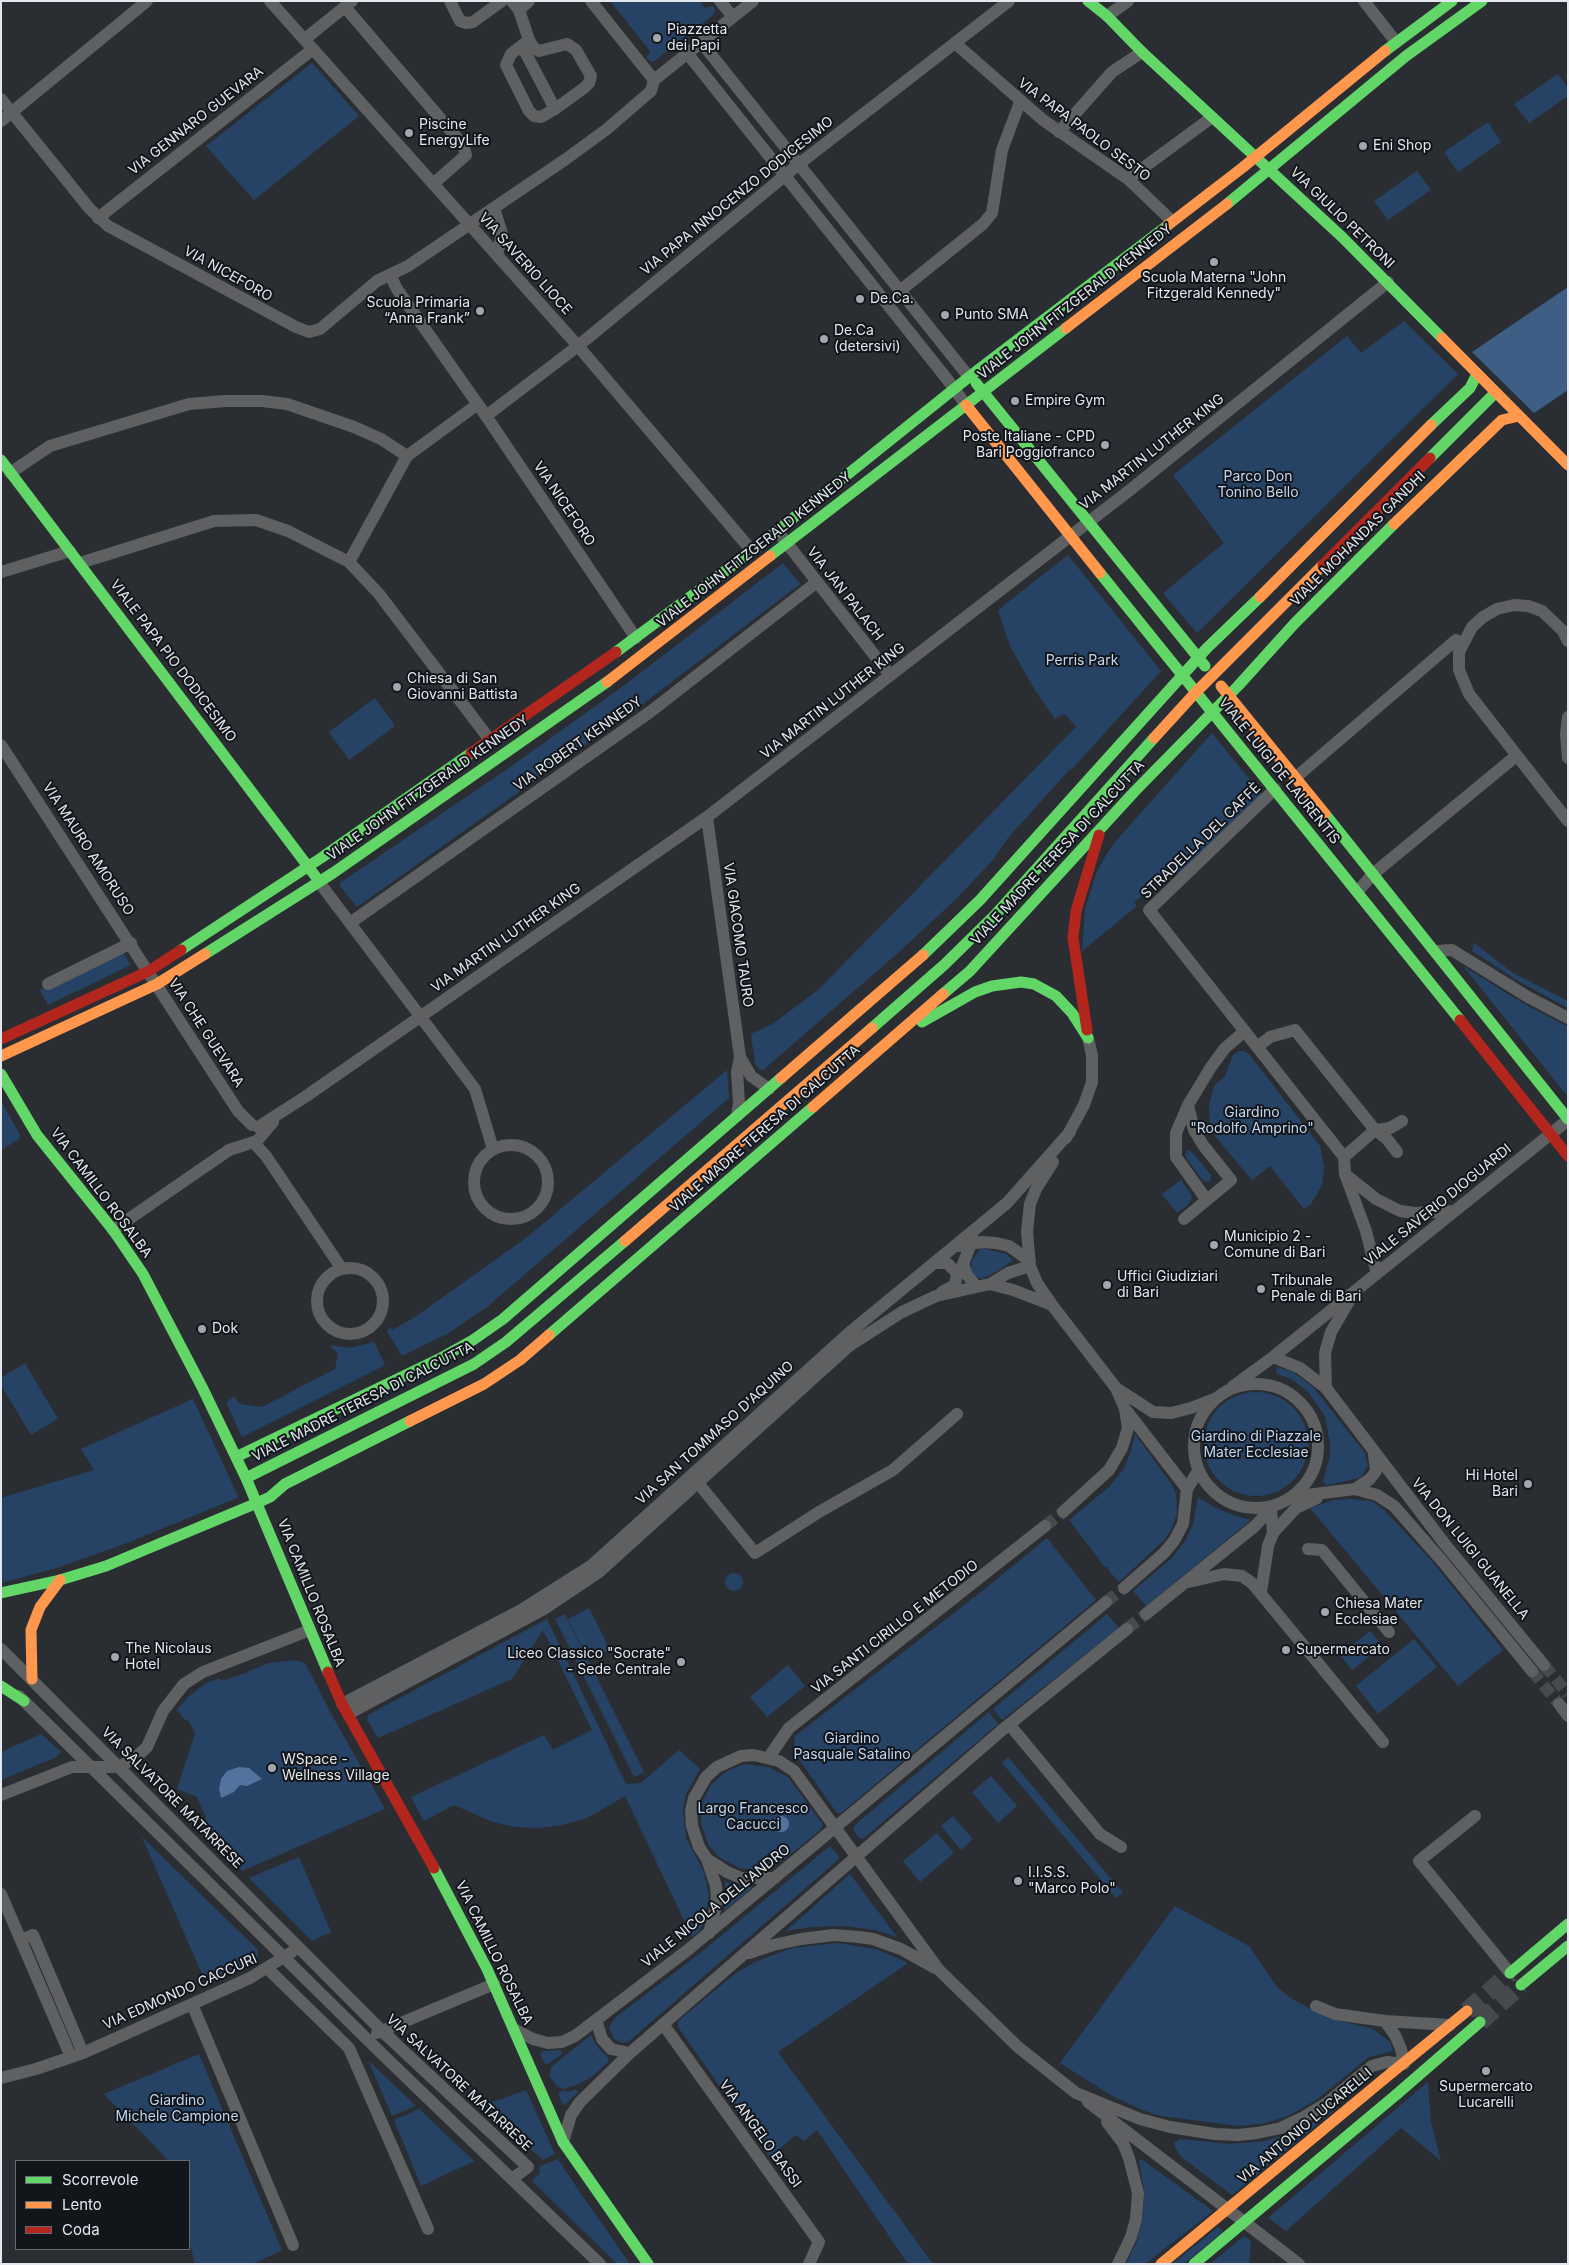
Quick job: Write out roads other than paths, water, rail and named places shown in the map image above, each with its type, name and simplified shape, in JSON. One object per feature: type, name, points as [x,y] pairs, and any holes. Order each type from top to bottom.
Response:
[{"type":"main road","name":"VIA GIULIO PETRONI","points":[[1088,1],[1107,16],[1211,118],[1256,157],[1388,282],[1495,393],[1568,464]]},
{"type":"main road","name":"VIALE JOHN FITZGERALD KENNEDY","points":[[1,1038],[149,971],[309,867],[636,638],[752,551],[954,389],[1256,157],[1396,42],[1452,1]]},
{"type":"main road","name":"VIALE JOHN FITZGERALD KENNEDY","points":[[1,1056],[157,984],[319,882],[623,670],[1270,170],[1406,56],[1482,1]]},
{"type":"main road","name":"VIALE MOHANDAS GANDHI","points":[[1198,657],[1470,388],[1477,374]]},
{"type":"main road","name":"VIALE LUIGI DE LAURENTIS","points":[[970,377],[984,391],[1212,676],[1436,951],[1568,1119]]},
{"type":"main road","name":"VIALE MOHANDAS GANDHI","points":[[1212,676],[1495,393]]},
{"type":"main road","name":"VIALE LUIGI DE LAURENTIS","points":[[966,405],[1211,712],[1358,891],[1568,1156]]},
{"type":"main road","name":"VIALE MOHANDAS GANDHI","points":[[1228,694],[1238,686],[1295,623],[1453,466],[1502,420],[1518,416]]},
{"type":"main road","name":"VIALE PAPA PIO DODICESIMO","points":[[1,460],[319,882]]},
{"type":"main road","points":[[1422,467],[1453,466]]},
{"type":"main road","points":[[1290,568],[1296,592]]},
{"type":"main road","name":"VIALE MADRE TERESA DI CALCUTTA","points":[[236,1457],[439,1359],[473,1340],[503,1319],[949,931],[991,888],[1198,657]]},
{"type":"main road","name":"VIALE MADRE TERESA DI CALCUTTA","points":[[246,1478],[474,1364],[539,1316],[944,965],[995,915],[1212,676]]},
{"type":"main road","name":"VIALE MADRE TERESA DI CALCUTTA","points":[[1,1593],[60,1580],[106,1566],[257,1503],[270,1497],[285,1484],[484,1384],[520,1360],[970,971],[1135,791],[1228,694]]},
{"type":"main road","points":[[490,740],[502,756]]},
{"type":"main road","points":[[1128,768],[1135,791]]},
{"type":"main road","points":[[1088,1038],[1073,938],[1076,911],[1101,828]]},
{"type":"main road","points":[[1417,965],[1436,951]]},
{"type":"main road","points":[[898,1035],[975,992],[992,986],[1021,982],[1034,984],[1056,996],[1072,1013],[1088,1038]]},
{"type":"main road","name":"VIA CAMILLO ROSALBA","points":[[1,1074],[38,1135],[114,1230],[143,1274],[202,1387],[246,1478],[345,1709],[458,1911],[516,2030],[564,2142],[594,2190],[648,2264]]},
{"type":"main road","points":[[351,1426],[355,1410],[362,1395]]},
{"type":"main road","points":[[32,1679],[31,1630],[40,1607],[60,1580]]},
{"type":"main road","points":[[1,1686],[24,1701]]},
{"type":"main road","points":[[1510,1974],[1568,1924]]},
{"type":"main road","points":[[1521,1986],[1568,1946]]},
{"type":"main road","name":"VIA ANTONIO LUCARELLI","points":[[1161,2264],[1467,2010]]},
{"type":"main road","points":[[1194,2264],[1398,2094],[1480,2022]]},
{"type":"street","name":"VIA SAVERIO LIOCE","points":[[270,1],[578,346],[752,551]]},
{"type":"street","points":[[450,1],[460,20],[466,23],[473,22],[502,1]]},
{"type":"street","points":[[591,1],[654,80]]},
{"type":"street","points":[[720,1],[733,17]]},
{"type":"street","name":"VIA NICEFORO","points":[[1,99],[98,218],[108,226],[296,328],[309,332],[320,328],[377,281],[408,266],[607,129],[651,91],[654,80],[753,1]]},
{"type":"street","name":"VIA PAPA INNOCENZO DODICESIMO","points":[[486,416],[578,346],[785,175],[1009,1]]},
{"type":"street","points":[[1107,16],[1128,1]]},
{"type":"street","points":[[1364,1],[1396,42]]},
{"type":"street","points":[[1,121],[141,3]]},
{"type":"street","name":"VIA GENNARO GUEVARA","points":[[98,218],[309,44],[348,4]]},
{"type":"street","points":[[348,4],[463,145],[466,155],[433,184]]},
{"type":"street","points":[[520,4],[526,43],[556,109]]},
{"type":"street","points":[[701,42],[970,377]]},
{"type":"street","points":[[526,43],[539,51],[567,44],[576,50],[591,76],[589,83],[584,88],[556,109],[541,117],[534,116],[529,111],[506,65],[511,54],[526,43]]},
{"type":"street","name":"VIA PAPA PAOLO SESTO","points":[[956,44],[1020,102],[1059,132],[1128,179],[1172,221]]},
{"type":"street","points":[[1059,132],[1112,72],[1142,52]]},
{"type":"street","points":[[687,54],[966,405]]},
{"type":"street","points":[[901,290],[983,224],[992,214],[1002,150],[1020,102]]},
{"type":"street","points":[[1128,179],[1211,118]]},
{"type":"street","points":[[494,208],[502,234],[497,255]]},
{"type":"street","name":"VIA NICEFORO","points":[[390,275],[397,289],[478,404],[636,638]]},
{"type":"street","name":"VIA MARTIN LUTHER KING","points":[[114,1230],[707,816],[1089,521],[1298,356],[1388,282]]},
{"type":"street","points":[[10,473],[50,446],[189,404],[226,401],[262,401],[287,404],[354,427],[381,439],[407,456]]},
{"type":"street","points":[[348,562],[407,456],[478,404]]},
{"type":"street","points":[[80,563],[214,521],[256,520],[288,531],[348,562],[379,594],[490,740]]},
{"type":"street","name":"VIA JAN PALACH","points":[[777,531],[890,676]]},
{"type":"street","points":[[1,572],[70,551]]},
{"type":"street","name":"VIA ROBERT KENNEDY","points":[[350,923],[650,712],[817,582]]},
{"type":"street","points":[[1568,641],[1563,630],[1552,618],[1542,611],[1528,606],[1514,605],[1497,609],[1483,617],[1464,638],[1458,652],[1462,683],[1468,694],[1568,821]]},
{"type":"street","points":[[1295,778],[1456,640]]},
{"type":"street","points":[[1568,717],[1566,734],[1568,758]]},
{"type":"street","name":"VIA MAURO AMORUSO","points":[[1,745],[149,971]]},
{"type":"street","points":[[1358,891],[1373,874],[1516,756]]},
{"type":"street","name":"STRADELLA DEL CAFFÈ","points":[[1276,789],[1149,910],[1344,1157]]},
{"type":"street","name":"VIA GIACOMO TAURO","points":[[707,816],[740,1057],[737,1072],[739,1103],[737,1116]]},
{"type":"street","points":[[319,882],[474,1089],[493,1149]]},
{"type":"street","points":[[48,984],[131,943]]},
{"type":"street","points":[[1436,951],[1452,950],[1528,997],[1568,1018]]},
{"type":"street","name":"VIA CHE GUEVARA","points":[[149,971],[266,1156],[342,1269]]},
{"type":"street","points":[[1257,1047],[1270,1037],[1295,1030],[1375,1130],[1387,1139],[1397,1152]]},
{"type":"street","points":[[1206,1199],[1180,1163],[1175,1151],[1176,1133],[1188,1105],[1211,1067],[1229,1045],[1245,1032]]},
{"type":"street","points":[[1063,1512],[1094,1486],[1116,1460],[1128,1428],[1125,1409],[1116,1388],[1052,1306],[1037,1283],[1030,1264],[1027,1231],[1030,1204],[1036,1189],[1058,1156],[1084,1105],[1092,1082],[1092,1055],[1088,1038]]},
{"type":"street","name":"VIA GIACOMO TAURO","points":[[740,1057],[751,1076],[769,1089]]},
{"type":"street","points":[[1184,1219],[1231,1180],[1194,1130],[1188,1105]]},
{"type":"street","name":"VIALE SAVERIO DIOGUARDI","points":[[1232,1387],[1273,1357],[1568,1119]]},
{"type":"street","points":[[1377,1274],[1366,1231],[1345,1174],[1344,1157],[1375,1130],[1390,1128],[1402,1121]]},
{"type":"street","name":"VIA SAN TOMMASO D'AQUINO","points":[[345,1709],[522,1610],[592,1565],[849,1333],[956,1246],[1022,1187],[1070,1132]]},
{"type":"street","points":[[1175,1151],[1182,1143],[1192,1141],[1204,1145]]},
{"type":"street","points":[[511,1144],[518,1145],[528,1148],[543,1161],[548,1176],[548,1189],[545,1198],[532,1213],[520,1219],[499,1218],[485,1209],[475,1193],[475,1172],[480,1160],[493,1149],[511,1144]]},
{"type":"street","points":[[1345,1174],[1376,1199],[1400,1211],[1415,1213],[1455,1211]]},
{"type":"street","points":[[982,1223],[970,1243],[964,1264],[967,1276],[984,1285],[1030,1264]]},
{"type":"street","points":[[956,1246],[970,1243],[989,1243],[1009,1246],[1030,1264]]},
{"type":"street","points":[[934,1263],[948,1263],[957,1273],[955,1285],[936,1296]]},
{"type":"street","points":[[342,1269],[361,1270],[370,1275],[382,1292],[383,1302],[380,1313],[374,1323],[358,1333],[349,1334],[335,1330],[327,1325],[317,1308],[317,1296],[322,1283],[329,1275],[342,1269]]},
{"type":"street","name":"VIA SAN TOMMASO D'AQUINO","points":[[377,1692],[544,1609],[573,1590],[606,1566],[849,1346],[902,1312],[936,1296],[984,1285],[1013,1290],[1052,1306]]},
{"type":"street","points":[[1326,1388],[1326,1353],[1332,1332],[1355,1291]]},
{"type":"street","name":"VIA DON LUIGI GUANELLA","points":[[1273,1357],[1300,1368],[1326,1388],[1448,1550],[1544,1665]]},
{"type":"street","points":[[1116,1388],[1153,1412],[1171,1414],[1214,1399],[1232,1387],[1253,1384],[1275,1386],[1292,1395],[1309,1411],[1318,1441],[1315,1470],[1291,1497],[1271,1509],[1255,1526],[1146,1614]]},
{"type":"street","points":[[1214,1399],[1203,1413],[1194,1437],[1194,1455],[1198,1471],[1212,1491],[1234,1504],[1246,1508],[1271,1509]]},
{"type":"street","points":[[1125,1409],[1187,1489]]},
{"type":"street","points":[[1136,1423],[1139,1418],[1153,1412]]},
{"type":"street","points":[[698,1483],[755,1553],[819,1512],[893,1470],[957,1414]]},
{"type":"street","points":[[1354,1489],[1370,1479],[1376,1471],[1373,1452]]},
{"type":"street","points":[[1124,1588],[1164,1554],[1174,1541],[1184,1517],[1187,1489],[1198,1471]]},
{"type":"street","name":"VIA DON LUIGI GUANELLA","points":[[1291,1497],[1354,1489],[1377,1495],[1394,1506],[1406,1518],[1532,1671]]},
{"type":"street","points":[[1261,1592],[1268,1546],[1273,1533],[1296,1508],[1335,1491]]},
{"type":"street","points":[[1271,1509],[1273,1533]]},
{"type":"street","name":"VIA SANTI CIRILLO E METODIO","points":[[769,1758],[789,1728],[988,1574],[1046,1526]]},
{"type":"street","points":[[1308,1549],[1322,1550],[1389,1632]]},
{"type":"street","points":[[1184,1583],[1224,1574],[1242,1576],[1261,1592],[1383,1742]]},
{"type":"street","name":"VIALE NICOLA DELL'ANDRO","points":[[516,2030],[533,2039],[548,2043],[562,2042],[575,2036],[709,1933],[1106,1602]]},
{"type":"street","points":[[564,2142],[571,2115],[580,2102],[630,2053],[1009,1724],[1127,1629]]},
{"type":"street","points":[[1,1795],[62,1769],[119,1767],[136,1758],[147,1747],[169,1701],[184,1684],[203,1672],[310,1630]]},
{"type":"street","name":"VIA SALVATORE MATARRESE","points":[[1,1649],[383,2032],[528,2167],[512,2179]]},
{"type":"street","points":[[1,1681],[24,1701],[363,2036],[600,2264]]},
{"type":"street","points":[[1559,1704],[1568,1716]]},
{"type":"street","points":[[1009,1724],[1100,1834],[1121,1847]]},
{"type":"street","points":[[775,1878],[741,1878],[727,1872],[708,1859],[699,1847],[692,1826],[691,1811],[698,1788],[706,1777],[728,1760],[747,1756],[769,1758],[794,1771],[939,1970],[1011,2041],[1294,2261]]},
{"type":"street","points":[[1475,1816],[1419,1861],[1510,1974]]},
{"type":"street","points":[[708,1859],[716,1886],[717,1902],[709,1933]]},
{"type":"street","points":[[1,1894],[71,2057]]},
{"type":"street","points":[[21,1940],[33,1935],[83,2053]]},
{"type":"street","points":[[742,1956],[773,1945],[801,1939],[834,1935],[850,1936],[873,1939],[902,1949],[939,1970]]},
{"type":"street","name":"VIA EDMONDO CACCURI","points":[[1,2078],[83,2053],[268,1969],[285,1958],[297,1947]]},
{"type":"street","points":[[268,1969],[349,2048],[428,2229]]},
{"type":"street","points":[[349,2048],[363,2036],[383,2032],[494,1984]]},
{"type":"street","points":[[192,2004],[293,2245]]},
{"type":"street","points":[[1316,2006],[1335,2014],[1384,2021],[1450,2025]]},
{"type":"street","points":[[596,2020],[602,2039],[611,2049],[630,2053]]},
{"type":"street","points":[[1076,2093],[1140,2119],[1170,2127],[1238,2135],[1281,2128],[1304,2117],[1327,2102],[1372,2066],[1388,2062],[1404,2064],[1401,2049],[1395,2035],[1384,2021]]},
{"type":"street","name":"VIA ANGELO BASSI","points":[[663,2024],[819,2242],[809,2264]]},
{"type":"street","points":[[1096,2108],[1123,2143],[1134,2173],[1138,2193],[1131,2237],[1118,2264]]},
{"type":"tunnel","points":[[1045,1526],[1063,1512]]},
{"type":"tunnel","points":[[1106,1602],[1124,1588]]},
{"type":"tunnel","points":[[1127,1629],[1146,1614]]},
{"type":"tunnel","points":[[1544,1665],[1568,1694]]},
{"type":"tunnel","points":[[1532,1671],[1559,1704]]},
{"type":"tunnel","points":[[1467,2011],[1510,1973]]},
{"type":"tunnel","points":[[1480,2022],[1521,1985]]},
{"type":"place","name":"Piazzetta dei Papi","points":[[657,38]]},
{"type":"place","name":"Piscine EnergyLife","points":[[409,133]]},
{"type":"place","name":"Eni Shop","points":[[1363,146]]},
{"type":"place","name":"Scuola Materna \"John Fitzgerald Kennedy\"","points":[[1214,262]]},
{"type":"place","name":"De.Ca.","points":[[860,299]]},
{"type":"place","name":"Scuola Primaria “Anna Frank”","points":[[480,311]]},
{"type":"place","name":"Punto SMA","points":[[945,315]]},
{"type":"place","name":"De.Ca (detersivi)","points":[[824,339]]},
{"type":"place","name":"Empire Gym","points":[[1015,401]]},
{"type":"place","name":"Poste Italiane - CPD Bari Poggiofranco","points":[[1105,445]]},
{"type":"place","name":"Chiesa di San Giovanni Battista","points":[[397,687]]},
{"type":"place","name":"Municipio 2 - Comune di Bari","points":[[1214,1245]]},
{"type":"place","name":"Uffici Giudiziari di Bari","points":[[1107,1285]]},
{"type":"place","name":"Tribunale Penale di Bari","points":[[1261,1289]]},
{"type":"place","name":"Dok","points":[[202,1329]]},
{"type":"place","name":"Hi Hotel Bari","points":[[1528,1484]]},
{"type":"place","name":"Chiesa Mater Ecclesiae","points":[[1325,1612]]},
{"type":"place","name":"Supermercato","points":[[1286,1650]]},
{"type":"place","name":"The Nicolaus Hotel","points":[[115,1657]]},
{"type":"place","name":"Liceo Classico \"Socrate\" - Sede Centrale","points":[[681,1662]]},
{"type":"place","name":"WSpace - Wellness Village","points":[[272,1768]]},
{"type":"place","name":"I.I.S.S. \"Marco Polo\"","points":[[1018,1881]]},
{"type":"place","name":"Supermercato Lucarelli","points":[[1486,2071]]},
{"type":"park label","name":"Parco Don Tonino Bello","points":[[1258,486]]},
{"type":"park label","name":"Perris Park","points":[[1082,661]]},
{"type":"park label","name":"Giardino \"Rodolfo Amprino\"","points":[[1252,1122]]},
{"type":"park label","name":"Giardino di Piazzale Mater Ecclesiae","points":[[1256,1445]]},
{"type":"park label","name":"Giardino Pasquale Satalino","points":[[852,1748]]},
{"type":"park label","name":"Largo Francesco Cacucci","points":[[753,1818]]},
{"type":"park label","name":"Giardino Michele Campione","points":[[177,2110]]}]
